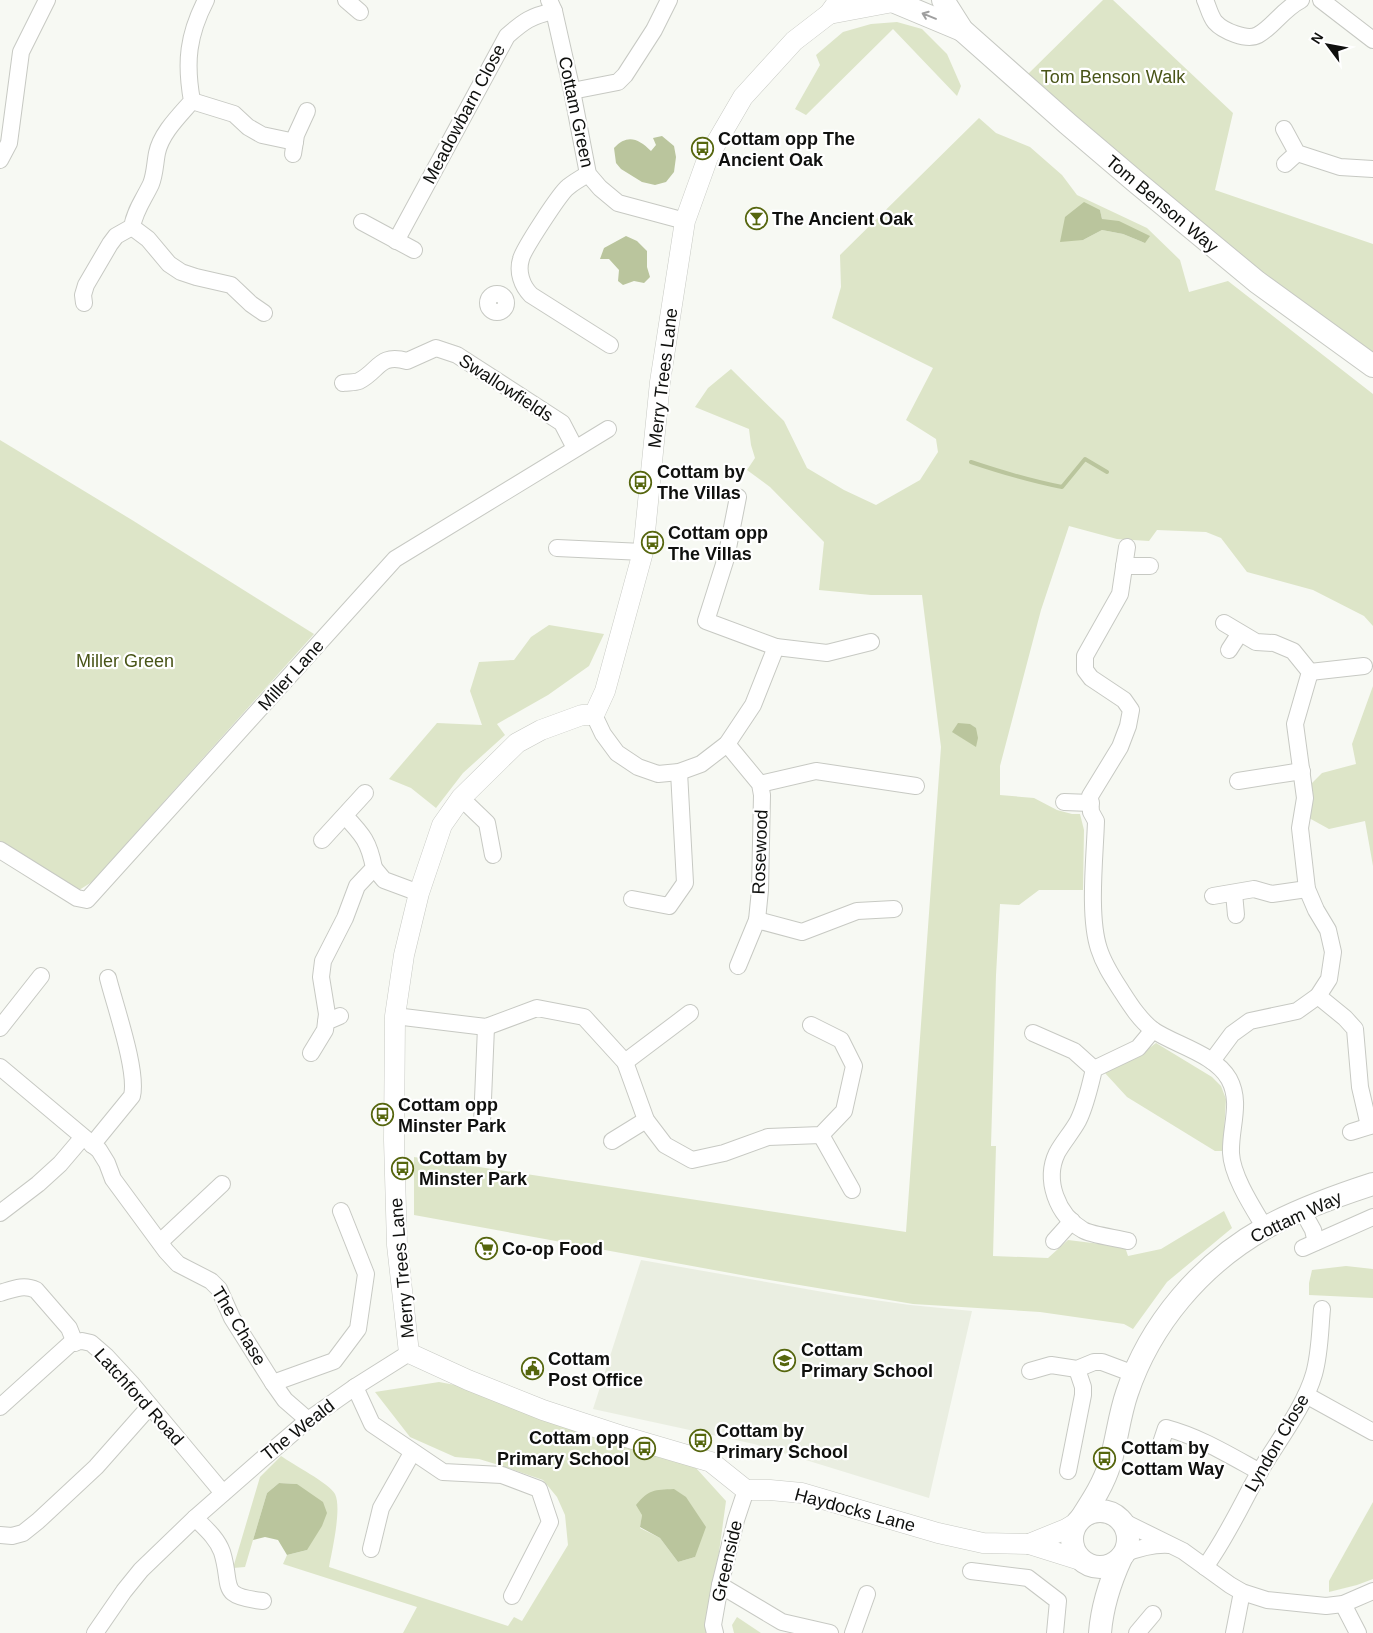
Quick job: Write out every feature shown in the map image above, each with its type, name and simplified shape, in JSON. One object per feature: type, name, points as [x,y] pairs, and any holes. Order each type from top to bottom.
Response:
[{"type":"main road","name":"Tom Benson Way","points":[[943,0],[962,30],[1135,182],[1257,282],[1373,366]]},
{"type":"main road","name":"Tom Benson Way","points":[[895,1],[962,30]]},
{"type":"main road","name":"Cottam Way","points":[[1079,1520],[1099,1488],[1110,1462],[1121,1412],[1134,1374],[1158,1329],[1192,1284],[1227,1253],[1264,1228],[1302,1210],[1373,1184]]},
{"type":"main road","name":"Cottam Way","points":[[1110,1462],[1121,1520]]},
{"type":"main road","points":[[1106,1511],[1121,1520],[1127,1529],[1128,1546],[1111,1582],[1100,1624],[1090,1576],[1074,1552],[1071,1542],[1072,1532],[1079,1520],[1089,1513],[1106,1511]]},
{"type":"main road","points":[[1081,1561],[1089,1566],[1098,1568],[1114,1564],[1123,1556]]},
{"type":"street","points":[[0,160],[9,143],[21,52],[47,0]]},
{"type":"street","points":[[84,303],[83,294],[86,285],[110,244],[116,236],[132,226],[137,207],[154,174],[157,151],[169,128],[192,100],[188,78],[188,57],[193,31],[206,0]]},
{"type":"street","points":[[346,0],[360,12]]},
{"type":"street","points":[[572,91],[618,82],[625,75],[649,38],[669,0]]},
{"type":"street","points":[[1205,0],[1215,22],[1233,34],[1250,37],[1257,35],[1290,6],[1300,0]]},
{"type":"street","points":[[1321,0],[1373,40]]},
{"type":"street","name":"Merry Trees Lane","points":[[409,1353],[397,1245],[394,1140],[396,1016],[404,955],[419,893],[442,825],[461,798],[518,743],[541,730],[582,715],[594,716],[605,691],[643,552],[660,382],[685,221],[708,157],[743,97],[794,41],[834,7],[895,1]]},
{"type":"street","name":"Cottam Green","points":[[552,5],[572,91],[588,174],[600,188],[618,203],[685,221]]},
{"type":"street","name":"Meadowbarn Close","points":[[396,241],[507,36],[522,22],[552,5]]},
{"type":"street","points":[[192,100],[234,114],[248,127],[262,135],[294,148],[307,111]]},
{"type":"street","points":[[1284,130],[1291,159],[1340,167],[1373,169]]},
{"type":"street","points":[[588,174],[567,187],[557,198],[521,258],[520,277],[525,290],[531,295],[610,345]]},
{"type":"street","points":[[362,222],[414,250]]},
{"type":"street","points":[[132,226],[148,239],[170,264],[181,272],[231,285],[251,304],[264,313]]},
{"type":"street","points":[[506,300],[525,290]]},
{"type":"street","name":"Swallowfields","points":[[343,382],[358,381],[384,361],[396,358],[407,361],[436,348],[457,355],[562,423],[575,448]]},
{"type":"street","name":"Miller Lane","points":[[0,850],[77,898],[87,900],[396,559],[608,429]]},
{"type":"street","points":[[738,497],[726,558],[706,621],[776,647],[827,653],[871,642]]},
{"type":"street","points":[[557,548],[643,552]]},
{"type":"street","points":[[1127,548],[1120,594],[1085,656],[1085,670],[1091,678],[1124,700],[1130,710],[1128,726],[1120,747],[1090,796],[1091,812],[1096,821],[1094,924],[1098,948],[1108,970],[1134,1011],[1153,1030],[1212,1061],[1228,1077],[1235,1093],[1236,1116],[1231,1154],[1238,1179],[1264,1228]]},
{"type":"street","points":[[1124,566],[1150,566]]},
{"type":"street","points":[[1224,623],[1256,642],[1274,643],[1293,651],[1310,672]]},
{"type":"street","points":[[1230,650],[1240,633]]},
{"type":"street","points":[[594,716],[616,753],[638,767],[658,774],[679,772],[701,764],[727,744],[753,705],[776,647]]},
{"type":"street","points":[[1310,672],[1364,666]]},
{"type":"street","points":[[1212,1061],[1232,1034],[1250,1021],[1297,1011],[1318,996],[1329,979],[1333,952],[1328,930],[1316,910],[1307,888],[1300,828],[1305,798],[1295,724],[1310,672]]},
{"type":"street","name":"Rosewood","points":[[727,744],[760,784],[762,796],[760,890],[757,920],[738,966]]},
{"type":"street","name":"Rosewood","points":[[760,784],[816,771],[916,786]]},
{"type":"street","points":[[1238,781],[1302,771]]},
{"type":"street","points":[[632,899],[669,906],[685,883],[679,772]]},
{"type":"street","points":[[322,840],[365,793]]},
{"type":"street","points":[[461,798],[487,823],[493,856]]},
{"type":"street","points":[[1064,802],[1090,803]]},
{"type":"street","points":[[345,816],[363,834],[371,852],[374,868],[384,880],[419,893]]},
{"type":"street","points":[[311,1053],[333,1019],[327,1014],[321,977],[323,962],[345,918],[357,886],[374,868]]},
{"type":"street","points":[[1213,896],[1254,889],[1272,894],[1307,888]]},
{"type":"street","points":[[1234,893],[1236,915]]},
{"type":"street","name":"Rosewood","points":[[757,920],[802,932],[857,911],[894,909]]},
{"type":"street","points":[[0,1028],[41,976]]},
{"type":"street","points":[[0,1213],[38,1184],[88,1141],[132,1096],[134,1089],[131,1065],[108,978]]},
{"type":"street","points":[[1318,996],[1345,1018],[1355,1029],[1360,1087],[1371,1125],[1351,1132]]},
{"type":"street","points":[[396,1016],[486,1026],[537,1008],[584,1017],[625,1062],[646,1120],[665,1145],[692,1160],[724,1153],[768,1138],[821,1135],[844,1111],[854,1066],[841,1040],[811,1025]]},
{"type":"street","points":[[625,1062],[690,1013]]},
{"type":"street","points":[[482,1123],[486,1026]]},
{"type":"street","points":[[1094,1069],[1138,1048],[1153,1030]]},
{"type":"street","points":[[1033,1033],[1074,1051],[1094,1069]]},
{"type":"street","name":"The Chase","points":[[0,1067],[88,1141],[107,1162],[113,1179],[178,1264],[211,1281],[219,1289],[232,1318],[273,1383],[285,1400],[308,1420]]},
{"type":"street","points":[[1094,1069],[1078,1121],[1057,1154],[1051,1174],[1054,1194],[1066,1217],[1084,1231],[1128,1241]]},
{"type":"street","points":[[612,1141],[646,1120]]},
{"type":"street","points":[[821,1135],[852,1190]]},
{"type":"street","points":[[160,1242],[222,1184]]},
{"type":"street","points":[[1302,1210],[1313,1230],[1309,1245],[1373,1217]]},
{"type":"street","points":[[273,1383],[334,1361],[358,1329],[366,1274],[341,1211]]},
{"type":"street","points":[[1054,1241],[1072,1221]]},
{"type":"street","points":[[0,1293],[23,1286],[30,1286],[36,1290],[69,1328],[75,1343]]},
{"type":"street","name":"Lyndon Close","points":[[1205,1567],[1226,1536],[1260,1472],[1306,1395],[1314,1374],[1319,1352],[1322,1309]]},
{"type":"street","name":"Latchford Road","points":[[0,1407],[71,1343],[82,1341],[91,1343],[112,1363],[150,1406],[223,1493]]},
{"type":"street","points":[[409,1353],[468,1380],[543,1410],[711,1462],[746,1490]]},
{"type":"street","name":"The Weald","points":[[95,1633],[141,1570],[223,1493],[308,1420],[355,1387],[409,1353]]},
{"type":"street","points":[[1030,1372],[1051,1365],[1077,1369],[1094,1362],[1102,1362],[1134,1374]]},
{"type":"street","points":[[1068,1471],[1083,1395],[1083,1387],[1077,1369]]},
{"type":"street","points":[[355,1387],[372,1424],[412,1453],[443,1472],[502,1475],[538,1489],[550,1522],[512,1596]]},
{"type":"street","points":[[1306,1395],[1373,1432]]},
{"type":"street","points":[[0,1535],[12,1536],[23,1533],[38,1521],[96,1466],[150,1406]]},
{"type":"street","points":[[1161,1443],[1166,1428],[1206,1442],[1260,1472]]},
{"type":"street","points":[[370,1549],[381,1508],[412,1453]]},
{"type":"street","name":"Haydocks Lane","points":[[746,1490],[802,1493],[938,1533],[983,1543],[1029,1544],[1081,1561]]},
{"type":"street","name":"Greenside","points":[[715,1633],[713,1626],[720,1585],[736,1520],[746,1490]]},
{"type":"street","points":[[195,1518],[215,1539],[222,1552],[230,1589],[235,1595],[243,1599],[263,1601]]},
{"type":"street","name":"Haydocks Lane","points":[[1029,1544],[1066,1529],[1079,1520]]},
{"type":"street","points":[[1121,1520],[1183,1551],[1242,1592],[1267,1600],[1326,1606],[1343,1604],[1373,1591]]},
{"type":"street","points":[[1123,1556],[1152,1545],[1169,1545]]},
{"type":"street","points":[[971,1571],[1028,1578],[1058,1601],[1055,1633]]},
{"type":"street","points":[[720,1585],[782,1622],[830,1633]]},
{"type":"street","points":[[1234,1633],[1242,1592]]},
{"type":"street","points":[[853,1633],[867,1594]]},
{"type":"street","points":[[1343,1604],[1358,1633]]},
{"type":"street","points":[[1137,1633],[1153,1614]]},
{"type":"shaded area","points":[[662,136],[674,146],[676,157],[674,172],[666,182],[655,185],[642,182],[621,169],[616,163],[614,148],[623,141],[632,139],[642,143],[651,151],[656,145],[653,138]]},
{"type":"shaded area","points":[[1084,202],[1100,210],[1102,219],[1119,221],[1150,236],[1145,243],[1123,234],[1102,230],[1083,240],[1060,242],[1065,217]]},
{"type":"shaded area","points":[[626,236],[637,241],[647,251],[647,267],[650,277],[644,283],[634,281],[623,285],[618,281],[619,270],[609,259],[600,259],[604,248]]},
{"type":"shaded area","points":[[958,723],[970,724],[976,728],[978,738],[976,747],[952,732]]},
{"type":"shaded area","name":"Cottam Primary School","points":[[641,1260],[846,1296],[972,1311],[929,1498],[754,1444],[593,1409]]},
{"type":"shaded area","points":[[279,1483],[297,1484],[323,1502],[327,1513],[322,1526],[307,1550],[287,1555],[278,1540],[265,1537],[253,1540],[267,1493]]},
{"type":"shaded area","points":[[674,1489],[686,1497],[706,1527],[695,1557],[678,1562],[660,1538],[640,1527],[642,1515],[636,1505],[652,1491]]},
{"type":"green space","name":"Tom Benson Walk","points":[[1103,0],[1113,0],[1233,113],[1215,190],[1373,244],[1373,357],[1255,275],[1028,74]]},
{"type":"green space","points":[[897,22],[922,29],[947,54],[961,86],[957,96],[893,29],[806,115],[795,109],[820,65],[816,55],[843,32],[871,24]]},
{"type":"green space","points":[[979,118],[996,133],[1030,147],[1062,175],[1077,195],[1147,228],[1180,260],[1189,292],[1228,281],[1373,394],[1373,626],[1364,616],[1313,590],[1247,572],[1221,538],[1206,532],[1157,530],[1149,541],[1117,539],[1069,526],[1041,610],[1000,766],[1000,795],[1034,798],[1057,810],[1080,814],[1084,830],[1083,890],[1039,890],[1019,905],[1000,904],[991,1146],[996,1146],[993,1256],[1048,1258],[1068,1240],[1125,1247],[1128,1256],[1161,1249],[1224,1211],[1232,1228],[1167,1282],[1133,1329],[1124,1324],[1040,1312],[913,1304],[752,1277],[414,1215],[414,1157],[906,1232],[941,747],[922,595],[871,595],[819,590],[824,542],[770,487],[747,470],[755,458],[749,429],[695,407],[708,388],[731,369],[784,421],[807,468],[844,490],[876,505],[920,480],[938,452],[936,439],[906,420],[933,368],[832,318],[841,287],[840,255]],"holes":[[[1100,210],[1102,219],[1145,243],[1123,234],[1102,230],[1083,240]]]},
{"type":"green space","name":"Miller Green","points":[[0,440],[314,634],[92,882],[79,890],[0,841]]},
{"type":"green space","points":[[549,625],[604,634],[589,666],[548,695],[497,724],[505,735],[463,773],[436,808],[411,788],[389,779],[437,723],[482,725],[470,691],[479,662],[514,660],[531,637]]},
{"type":"green space","points":[[1373,686],[1373,866],[1365,821],[1329,829],[1309,818],[1311,784],[1322,773],[1356,764],[1352,744]]},
{"type":"green space","points":[[1156,1043],[1212,1077],[1221,1086],[1226,1099],[1223,1151],[1215,1151],[1127,1097],[1105,1073],[1144,1052]]},
{"type":"green space","points":[[1346,1266],[1373,1269],[1373,1298],[1309,1295],[1312,1270]]},
{"type":"green space","points":[[439,1382],[466,1387],[577,1428],[696,1468],[726,1501],[708,1633],[403,1633],[417,1607],[283,1564],[287,1555],[307,1550],[297,1484],[279,1483],[267,1493],[245,1567],[233,1568],[260,1477],[281,1456],[318,1479],[335,1494],[337,1500],[337,1519],[329,1567],[508,1626],[514,1617],[522,1621],[568,1545],[565,1515],[557,1497],[543,1480],[479,1459],[455,1457],[410,1437],[375,1392]],"holes":[[[642,1515],[695,1557],[678,1562],[660,1538],[640,1528]]]},
{"type":"green space","points":[[1373,1502],[1373,1579],[1329,1592],[1329,1581]]},
{"type":"green space","points":[[737,1617],[761,1633],[734,1633],[732,1625]]},
{"type":"waterway","points":[[971,462],[1016,476],[1062,487],[1085,459],[1107,472]]},
{"type":"place","name":"Cottam opp The Ancient Oak","points":[[702,149]]},
{"type":"place","name":"The Ancient Oak","points":[[756,219]]},
{"type":"place","name":"Cottam by The Villas","points":[[641,482]]},
{"type":"place","name":"Cottam opp The Villas","points":[[652,543]]},
{"type":"place","name":"Cottam opp Minster Park","points":[[382,1115]]},
{"type":"place","name":"Cottam by Minster Park","points":[[403,1168]]},
{"type":"place","name":"Co-op Food","points":[[486,1249]]},
{"type":"place","name":"Cottam Primary School","points":[[785,1360]]},
{"type":"place","name":"Cottam Post Office","points":[[532,1369]]},
{"type":"place","name":"Cottam by Primary School","points":[[700,1441]]},
{"type":"place","name":"Cottam opp Primary School","points":[[645,1448]]},
{"type":"place","name":"Cottam by Cottam Way","points":[[1105,1458]]}]
